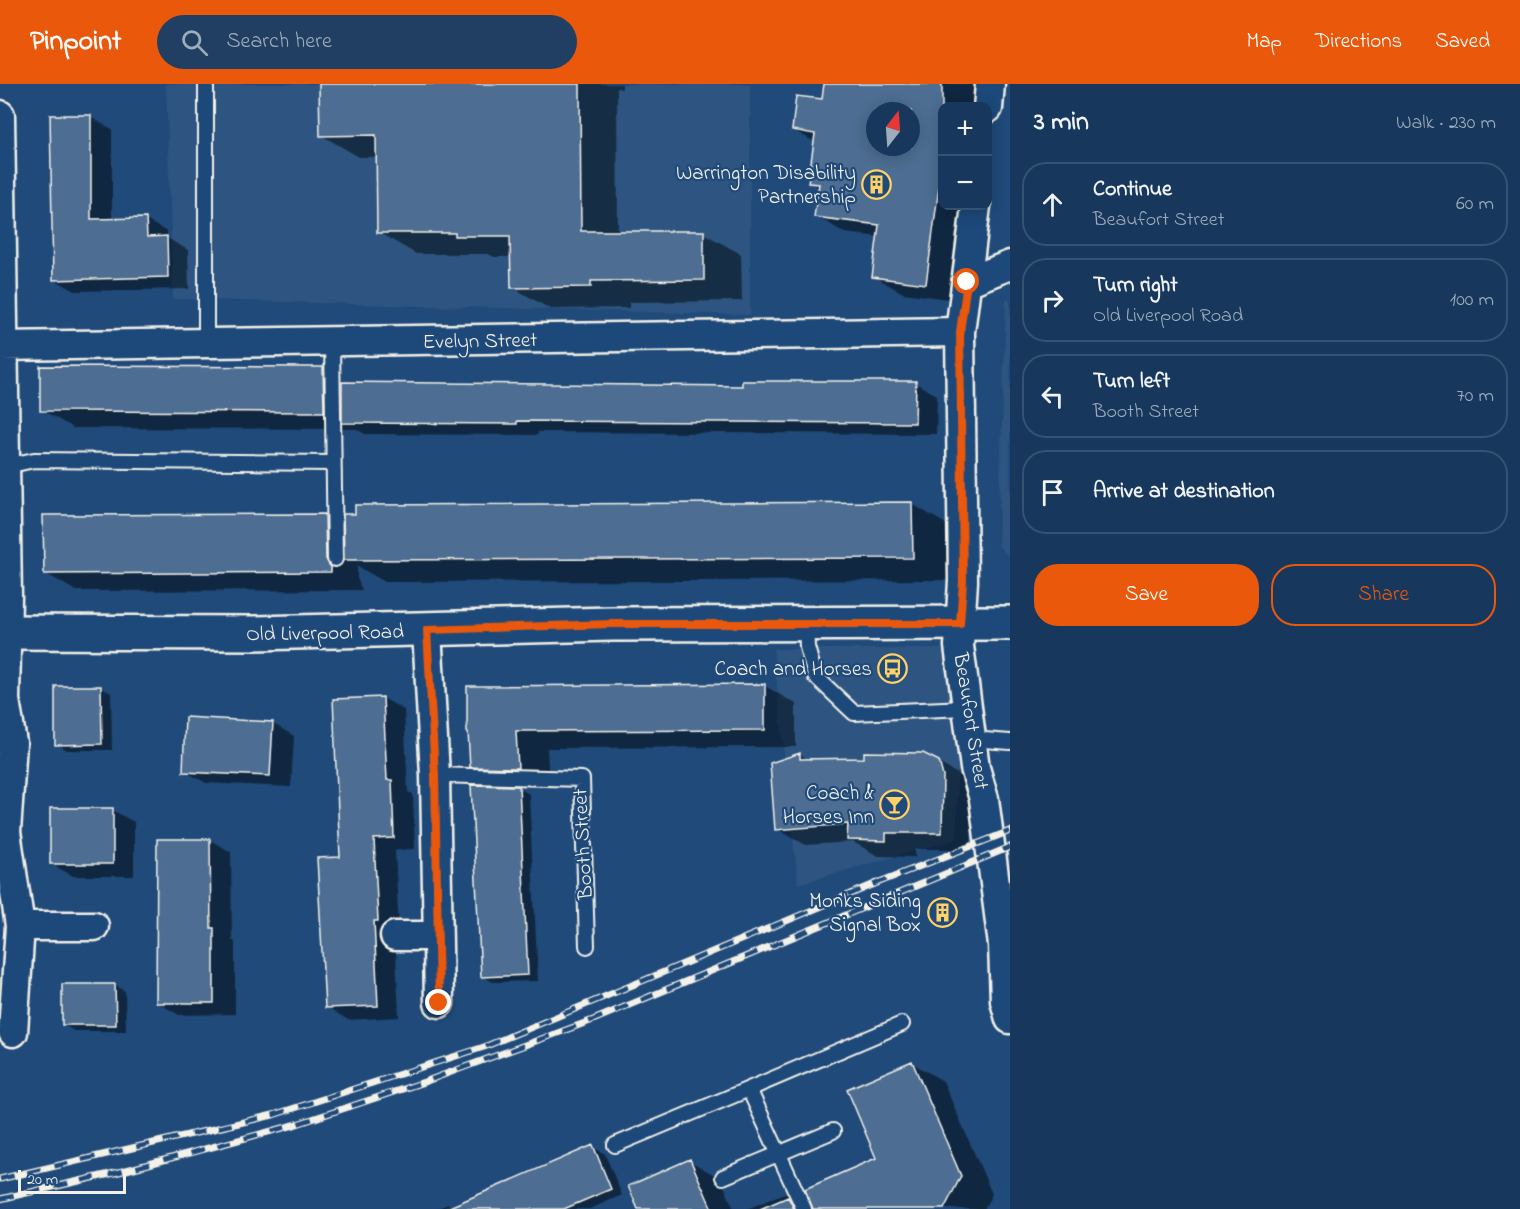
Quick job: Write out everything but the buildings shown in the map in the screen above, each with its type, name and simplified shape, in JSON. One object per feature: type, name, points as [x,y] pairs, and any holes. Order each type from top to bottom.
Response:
[{"type":"street","points":[[988,102],[990,84]]},
{"type":"street","points":[[0,115],[3,632],[5,700],[12,743],[6,832],[20,926],[13,1032]]},
{"type":"street","name":"Beaufort Street","points":[[976,210],[960,332],[963,581],[959,646],[975,768],[984,799],[1003,945],[1005,1001],[1010,1019]]},
{"type":"street","points":[[967,282],[1010,265]]},
{"type":"street","name":"Evelyn Street","points":[[1,346],[960,332]]},
{"type":"street","name":"Old Liverpool Road","points":[[3,632],[255,633],[612,624],[1010,623]]},
{"type":"street","points":[[427,630],[435,775],[439,1003]]},
{"type":"street","points":[[20,926],[94,926]]},
{"type":"street","points":[[395,936],[437,936]]},
{"type":"lane","points":[[206,84],[206,344]]},
{"type":"lane","points":[[332,342],[335,559]]},
{"type":"lane","points":[[3,467],[34,460],[333,463]]},
{"type":"lane","points":[[806,625],[807,647],[815,676],[854,713],[966,708]]},
{"type":"lane","points":[[971,739],[1010,742]]},
{"type":"lane","name":"Booth Street","points":[[435,775],[582,779],[586,946]]},
{"type":"lane","points":[[615,1145],[902,1024]]},
{"type":"lane","points":[[749,1089],[804,1209]]},
{"type":"lane","points":[[723,1177],[833,1131]]},
{"type":"shaded area","points":[[166,84],[750,84],[750,315],[173,299]]},
{"type":"shaded area","points":[[1010,299],[1010,557],[998,546],[1006,301]]},
{"type":"shaded area","points":[[773,649],[958,649],[957,839],[798,884]]},
{"type":"railway","points":[[0,1179],[273,1115],[484,1047],[882,881],[1010,831]]},
{"type":"railway","points":[[0,1199],[119,1172],[294,1125],[424,1082],[593,1020],[1010,847]]},
{"type":"place","name":"Warrington Disability Partnership","points":[[877,184]]},
{"type":"place","name":"Coach and Horses","points":[[893,668]]},
{"type":"place","name":"Coach & Horses Inn","points":[[895,804]]},
{"type":"place","name":"Monks Siding Signal Box","points":[[942,912]]},
{"type":"route","points":[[439,1003],[435,775],[427,630],[612,624],[960,624],[963,581],[960,332],[967,282]]}]
